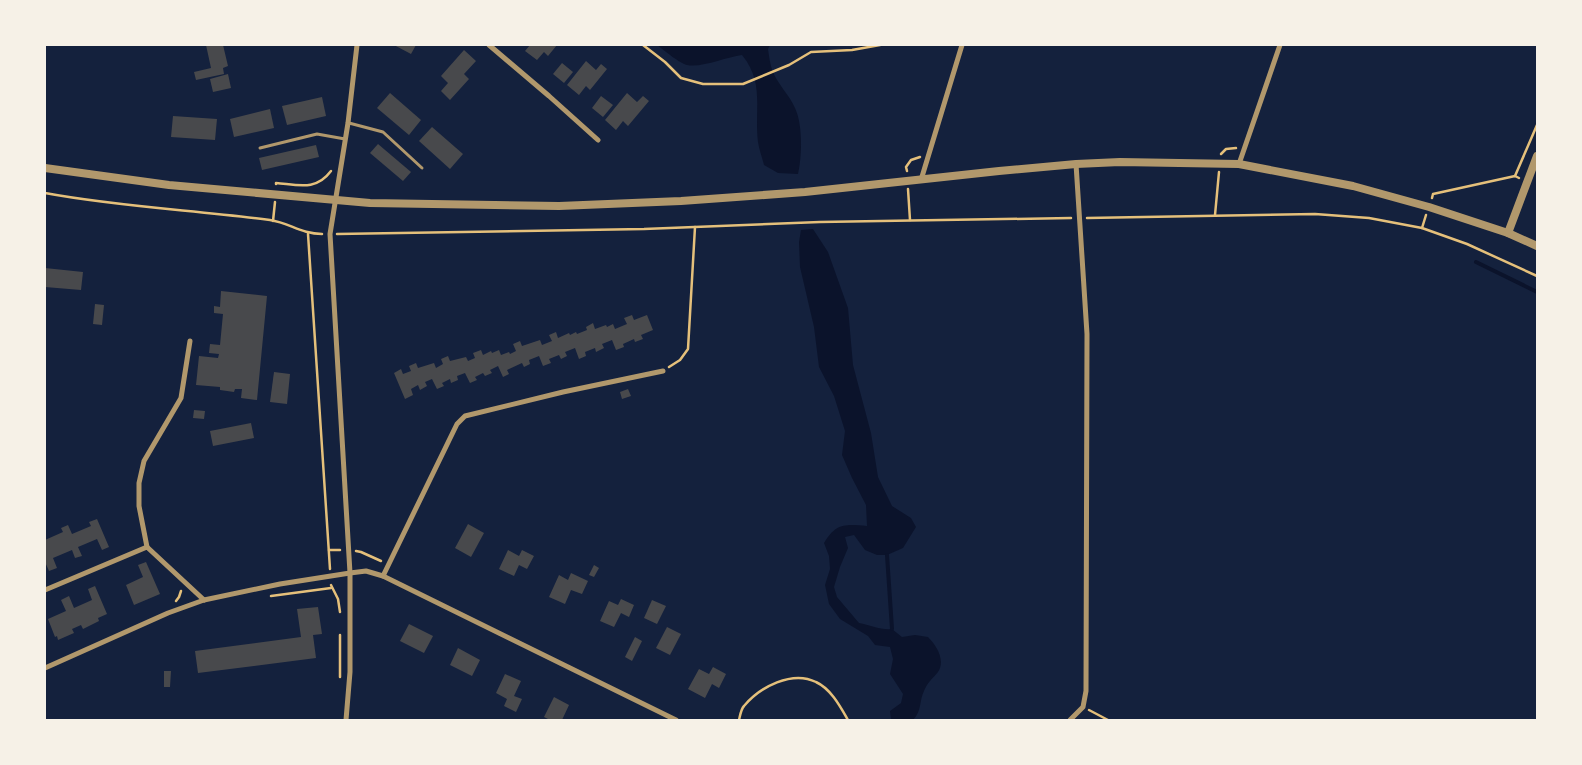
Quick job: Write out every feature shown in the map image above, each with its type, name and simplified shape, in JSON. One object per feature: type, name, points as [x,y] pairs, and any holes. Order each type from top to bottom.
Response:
[{"type":"street","points":[[346,720],[350,672],[350,573],[330,234],[346,139],[358,45]]},
{"type":"street","points":[[489,45],[598,140]]},
{"type":"street","points":[[921,180],[962,45]]},
{"type":"street","points":[[1238,164],[1280,45]]},
{"type":"street","points":[[1508,233],[1537,156]]},
{"type":"street","points":[[45,168],[169,186],[370,203],[568,206],[681,201],[805,192],[1076,164],[1120,162],[1238,164],[1353,186],[1429,207],[1508,233],[1537,246]]},
{"type":"street","points":[[1070,720],[1083,707],[1086,691],[1087,334],[1076,164]]},
{"type":"street","points":[[190,341],[182,398],[144,461],[139,483],[139,506],[147,547],[204,600]]},
{"type":"street","points":[[383,576],[457,424],[465,416],[563,392],[663,371]]},
{"type":"street","points":[[45,590],[147,547]]},
{"type":"street","points":[[45,668],[204,600],[366,570],[383,576],[676,720]]},
{"type":"lane","points":[[348,122],[382,132],[422,168]]},
{"type":"lane","points":[[260,148],[317,134],[346,139]]},
{"type":"path","points":[[643,45],[665,62],[681,78],[703,84],[743,84],[779,69],[811,52],[852,50],[880,45]]},
{"type":"path","points":[[1422,228],[1433,194],[1515,176],[1537,125]]},
{"type":"path","points":[[273,221],[276,183],[306,186],[318,184],[332,170]]},
{"type":"path","points":[[45,194],[107,203],[273,221],[308,234],[695,228],[820,222],[1315,214],[1369,218],[1422,228],[1467,244],[1537,276]]},
{"type":"path","points":[[663,371],[680,360],[688,348],[695,228]]},
{"type":"path","points":[[308,234],[331,576],[332,588],[338,599],[340,620]]},
{"type":"path","points":[[329,550],[361,552],[389,565]]},
{"type":"path","points":[[174,602],[179,597],[181,591],[181,584],[176,574]]},
{"type":"path","points":[[266,596],[332,588]]},
{"type":"path","points":[[340,630],[340,685]]},
{"type":"path","points":[[739,720],[743,706],[769,685],[795,677],[816,682],[835,698],[848,720]]},
{"type":"path","points":[[1083,707],[1108,720]]},
{"type":"water","points":[[657,45],[770,45],[768,49],[772,69],[777,81],[793,103],[798,115],[801,132],[801,150],[798,174],[778,173],[764,165],[758,142],[757,97],[754,76],[742,55],[693,66],[684,64]]},
{"type":"water","points":[[813,229],[828,252],[848,308],[853,365],[871,433],[878,477],[892,506],[911,518],[916,527],[903,548],[887,555],[877,555],[865,550],[854,535],[845,537],[848,548],[834,587],[837,597],[859,623],[892,629],[902,637],[915,635],[928,637],[937,648],[941,663],[940,667],[925,688],[918,713],[913,720],[891,720],[890,711],[901,703],[903,694],[890,674],[893,659],[890,647],[875,645],[868,636],[840,619],[829,604],[825,585],[830,569],[829,556],[824,543],[828,536],[842,526],[867,526],[866,505],[842,455],[845,431],[834,396],[819,367],[814,327],[800,267],[799,242],[801,230]]},
{"type":"building","points":[[206,45],[223,45],[228,66],[223,68],[224,74],[196,80],[194,72],[211,68]]},
{"type":"building","points":[[394,45],[416,45],[411,54]]},
{"type":"building","points":[[530,45],[557,45],[548,56],[544,52],[537,60],[525,51]]},
{"type":"building","points":[[464,50],[476,61],[464,74],[469,79],[450,100],[441,91],[448,83],[441,76]]},
{"type":"building","points":[[586,61],[596,70],[601,64],[607,69],[590,90],[586,86],[579,95],[567,85]]},
{"type":"building","points":[[562,63],[573,72],[564,83],[553,74]]},
{"type":"building","points":[[228,74],[231,88],[213,92],[210,79]]},
{"type":"building","points":[[390,93],[421,120],[409,135],[377,108]]},
{"type":"building","points":[[627,93],[637,102],[643,96],[649,101],[628,126],[623,121],[616,130],[605,120]]},
{"type":"building","points":[[601,96],[613,105],[603,117],[592,108]]},
{"type":"building","points":[[322,97],[326,116],[287,125],[282,106]]},
{"type":"building","points":[[270,109],[274,128],[234,137],[230,119]]},
{"type":"building","points":[[173,116],[217,119],[215,140],[171,137]]},
{"type":"building","points":[[432,127],[463,154],[450,169],[419,141]]},
{"type":"building","points":[[378,144],[411,172],[403,181],[370,153]]},
{"type":"building","points":[[316,145],[319,157],[262,170],[259,158]]},
{"type":"building","points":[[45,268],[83,272],[81,290],[45,287]]},
{"type":"building","points":[[221,291],[267,296],[257,400],[241,398],[242,389],[235,389],[234,392],[220,390],[220,387],[196,385],[199,356],[218,358],[219,354],[209,353],[210,344],[220,345],[223,314],[214,313],[214,306],[220,307]]},
{"type":"building","points":[[95,304],[104,305],[102,325],[93,324]]},
{"type":"building","points":[[632,315],[634,320],[647,315],[653,330],[641,335],[643,339],[635,342],[634,339],[623,344],[624,347],[616,350],[612,340],[602,344],[604,348],[596,352],[595,348],[585,352],[586,356],[579,359],[575,348],[565,352],[567,356],[561,359],[559,355],[549,359],[551,363],[543,366],[539,356],[529,360],[530,364],[524,367],[522,363],[507,370],[509,374],[503,377],[498,366],[490,370],[492,373],[485,376],[483,373],[475,377],[477,380],[470,383],[465,373],[457,376],[458,380],[451,383],[450,379],[442,383],[444,386],[437,389],[432,379],[425,382],[427,386],[420,390],[418,385],[411,389],[413,395],[405,399],[394,373],[401,369],[403,374],[411,371],[409,366],[416,363],[418,368],[434,363],[436,368],[443,364],[441,359],[448,356],[450,361],[466,357],[468,361],[475,358],[473,353],[481,350],[483,355],[499,350],[501,355],[509,352],[510,354],[516,351],[513,344],[520,341],[522,346],[540,340],[542,345],[552,341],[549,335],[556,332],[558,338],[569,333],[570,335],[576,332],[577,334],[587,330],[586,327],[593,323],[595,329],[613,324],[615,329],[627,324],[624,318]]},
{"type":"building","points":[[274,372],[290,374],[287,404],[270,402]]},
{"type":"building","points":[[628,389],[631,396],[622,399],[620,392]]},
{"type":"building","points":[[194,410],[205,411],[204,419],[193,418]]},
{"type":"building","points":[[251,423],[254,438],[213,446],[210,431]]},
{"type":"building","points":[[97,519],[109,547],[102,550],[97,539],[78,547],[82,556],[75,558],[72,550],[53,558],[57,568],[49,571],[45,562],[45,540],[63,532],[61,528],[68,525],[72,534],[91,526],[89,522]]},
{"type":"building","points":[[468,524],[484,533],[471,557],[455,548]]},
{"type":"building","points":[[508,550],[519,556],[522,550],[534,556],[527,569],[519,565],[514,576],[499,569]]},
{"type":"building","points":[[146,562],[160,594],[134,605],[126,585],[143,577],[138,565]]},
{"type":"building","points":[[594,565],[599,568],[594,577],[589,575]]},
{"type":"building","points":[[571,573],[588,581],[582,594],[571,590],[565,604],[549,597],[559,575],[568,580]]},
{"type":"building","points":[[95,586],[107,614],[98,618],[99,621],[83,629],[81,625],[72,629],[74,633],[58,640],[48,619],[66,611],[61,600],[69,596],[74,608],[92,600],[88,589]]},
{"type":"building","points":[[621,599],[634,605],[629,617],[621,613],[614,627],[600,621],[609,601],[618,605]]},
{"type":"building","points":[[652,600],[666,606],[657,624],[644,618]]},
{"type":"building","points":[[318,607],[322,634],[313,635],[316,658],[198,673],[195,651],[301,637],[297,609]]},
{"type":"building","points":[[409,624],[433,636],[424,653],[400,641]]},
{"type":"building","points":[[667,627],[681,634],[670,655],[656,648]]},
{"type":"building","points":[[635,637],[642,641],[632,661],[625,657]]},
{"type":"building","points":[[458,648],[480,660],[472,676],[450,665]]},
{"type":"building","points":[[713,667],[726,674],[719,688],[712,684],[705,698],[688,689],[699,669],[709,674]]},
{"type":"building","points":[[164,671],[171,671],[170,687],[164,687]]},
{"type":"building","points":[[505,674],[521,681],[514,696],[522,699],[516,712],[504,706],[507,699],[496,693]]},
{"type":"building","points":[[554,697],[569,705],[562,720],[550,720],[544,717]]},
{"type":"waterway","points":[[1476,262],[1537,292]]},
{"type":"waterway","points":[[887,555],[892,629]]}]
